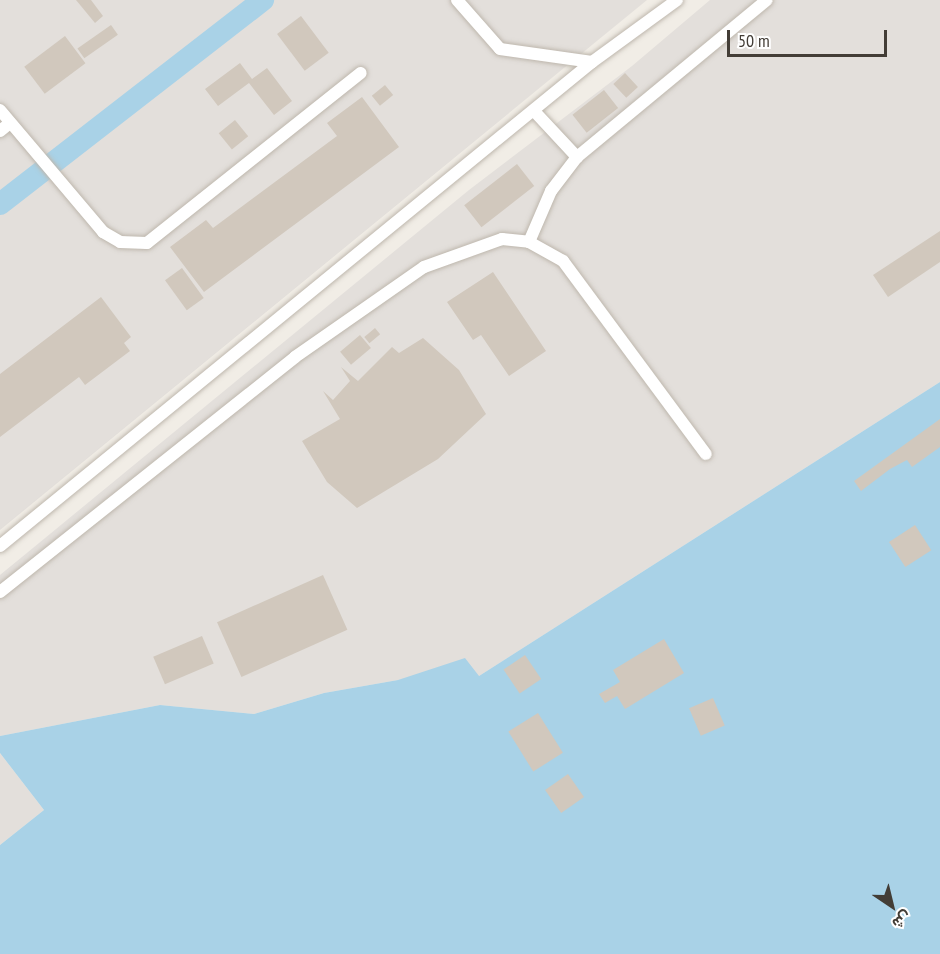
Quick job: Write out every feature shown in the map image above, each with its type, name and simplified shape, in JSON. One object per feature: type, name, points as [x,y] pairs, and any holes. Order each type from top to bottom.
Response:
[{"type":"lane","points":[[457,0],[500,49],[592,62]]},
{"type":"lane","points":[[0,546],[535,112],[592,62],[677,0]]},
{"type":"lane","points":[[529,242],[551,191],[577,156],[767,0]]},
{"type":"lane","points":[[0,110],[5,127],[103,232],[120,242],[147,243],[362,73]]},
{"type":"lane","points":[[535,112],[577,156]]},
{"type":"lane","points":[[0,592],[295,357],[424,267],[502,239],[529,242],[563,261],[706,454]]},
{"type":"shaded area","points":[[0,0],[647,0],[0,530]]},
{"type":"shaded area","points":[[710,0],[940,0],[940,382],[479,676],[398,680],[324,693],[254,714],[160,705],[0,736],[0,575],[469,190],[632,66]]},
{"type":"shaded area","points":[[0,753],[44,810],[0,845]]},
{"type":"water","points":[[940,382],[940,954],[0,954],[0,845],[44,810],[0,753],[0,736],[160,705],[254,714],[324,693],[398,680],[465,658],[479,676]]},
{"type":"building","points":[[76,0],[91,0],[103,16],[95,23]]},
{"type":"building","points":[[301,16],[329,53],[305,71],[277,34]]},
{"type":"building","points":[[111,25],[118,35],[84,58],[77,49]]},
{"type":"building","points":[[65,36],[85,63],[45,94],[24,67]]},
{"type":"building","points":[[240,63],[252,79],[267,68],[292,101],[274,115],[249,83],[218,106],[205,89]]},
{"type":"building","points":[[625,73],[638,87],[626,98],[613,84]]},
{"type":"building","points":[[385,85],[393,95],[380,106],[372,96]]},
{"type":"building","points":[[604,90],[618,108],[587,133],[572,115]]},
{"type":"building","points":[[362,97],[399,147],[204,292],[170,247],[206,220],[213,228],[337,136],[327,123]]},
{"type":"building","points":[[235,120],[248,136],[232,150],[219,133]]},
{"type":"building","points":[[517,164],[534,186],[481,227],[464,205]]},
{"type":"building","points":[[940,231],[940,262],[888,297],[873,275]]},
{"type":"building","points":[[182,268],[204,298],[187,310],[165,280]]},
{"type":"building","points":[[493,272],[546,351],[509,376],[481,335],[473,340],[447,302]]},
{"type":"building","points":[[101,297],[131,337],[124,343],[130,351],[85,385],[79,377],[0,437],[0,374]]},
{"type":"building","points":[[375,328],[380,334],[369,343],[364,337]]},
{"type":"building","points":[[360,335],[371,348],[351,365],[340,352]]},
{"type":"building","points":[[423,338],[459,370],[486,414],[438,459],[357,508],[327,482],[302,441],[340,419],[323,391],[333,400],[350,381],[341,367],[358,381],[392,347],[399,353]]},
{"type":"building","points":[[940,419],[940,447],[912,467],[907,460],[890,469],[861,491],[854,481]]},
{"type":"building","points":[[915,525],[931,550],[905,567],[889,542]]},
{"type":"building","points":[[323,575],[347,630],[241,677],[217,622]]},
{"type":"building","points":[[202,636],[214,664],[165,684],[153,657]]},
{"type":"building","points":[[664,639],[684,673],[625,709],[617,696],[605,703],[599,694],[620,682],[613,670]]},
{"type":"building","points":[[525,655],[541,679],[520,694],[503,670]]},
{"type":"building","points":[[713,698],[725,726],[701,736],[689,708]]},
{"type":"building","points":[[538,713],[563,753],[533,771],[508,732]]},
{"type":"building","points":[[568,774],[584,797],[561,813],[545,790]]},
{"type":"waterway","points":[[0,204],[263,0]]}]
